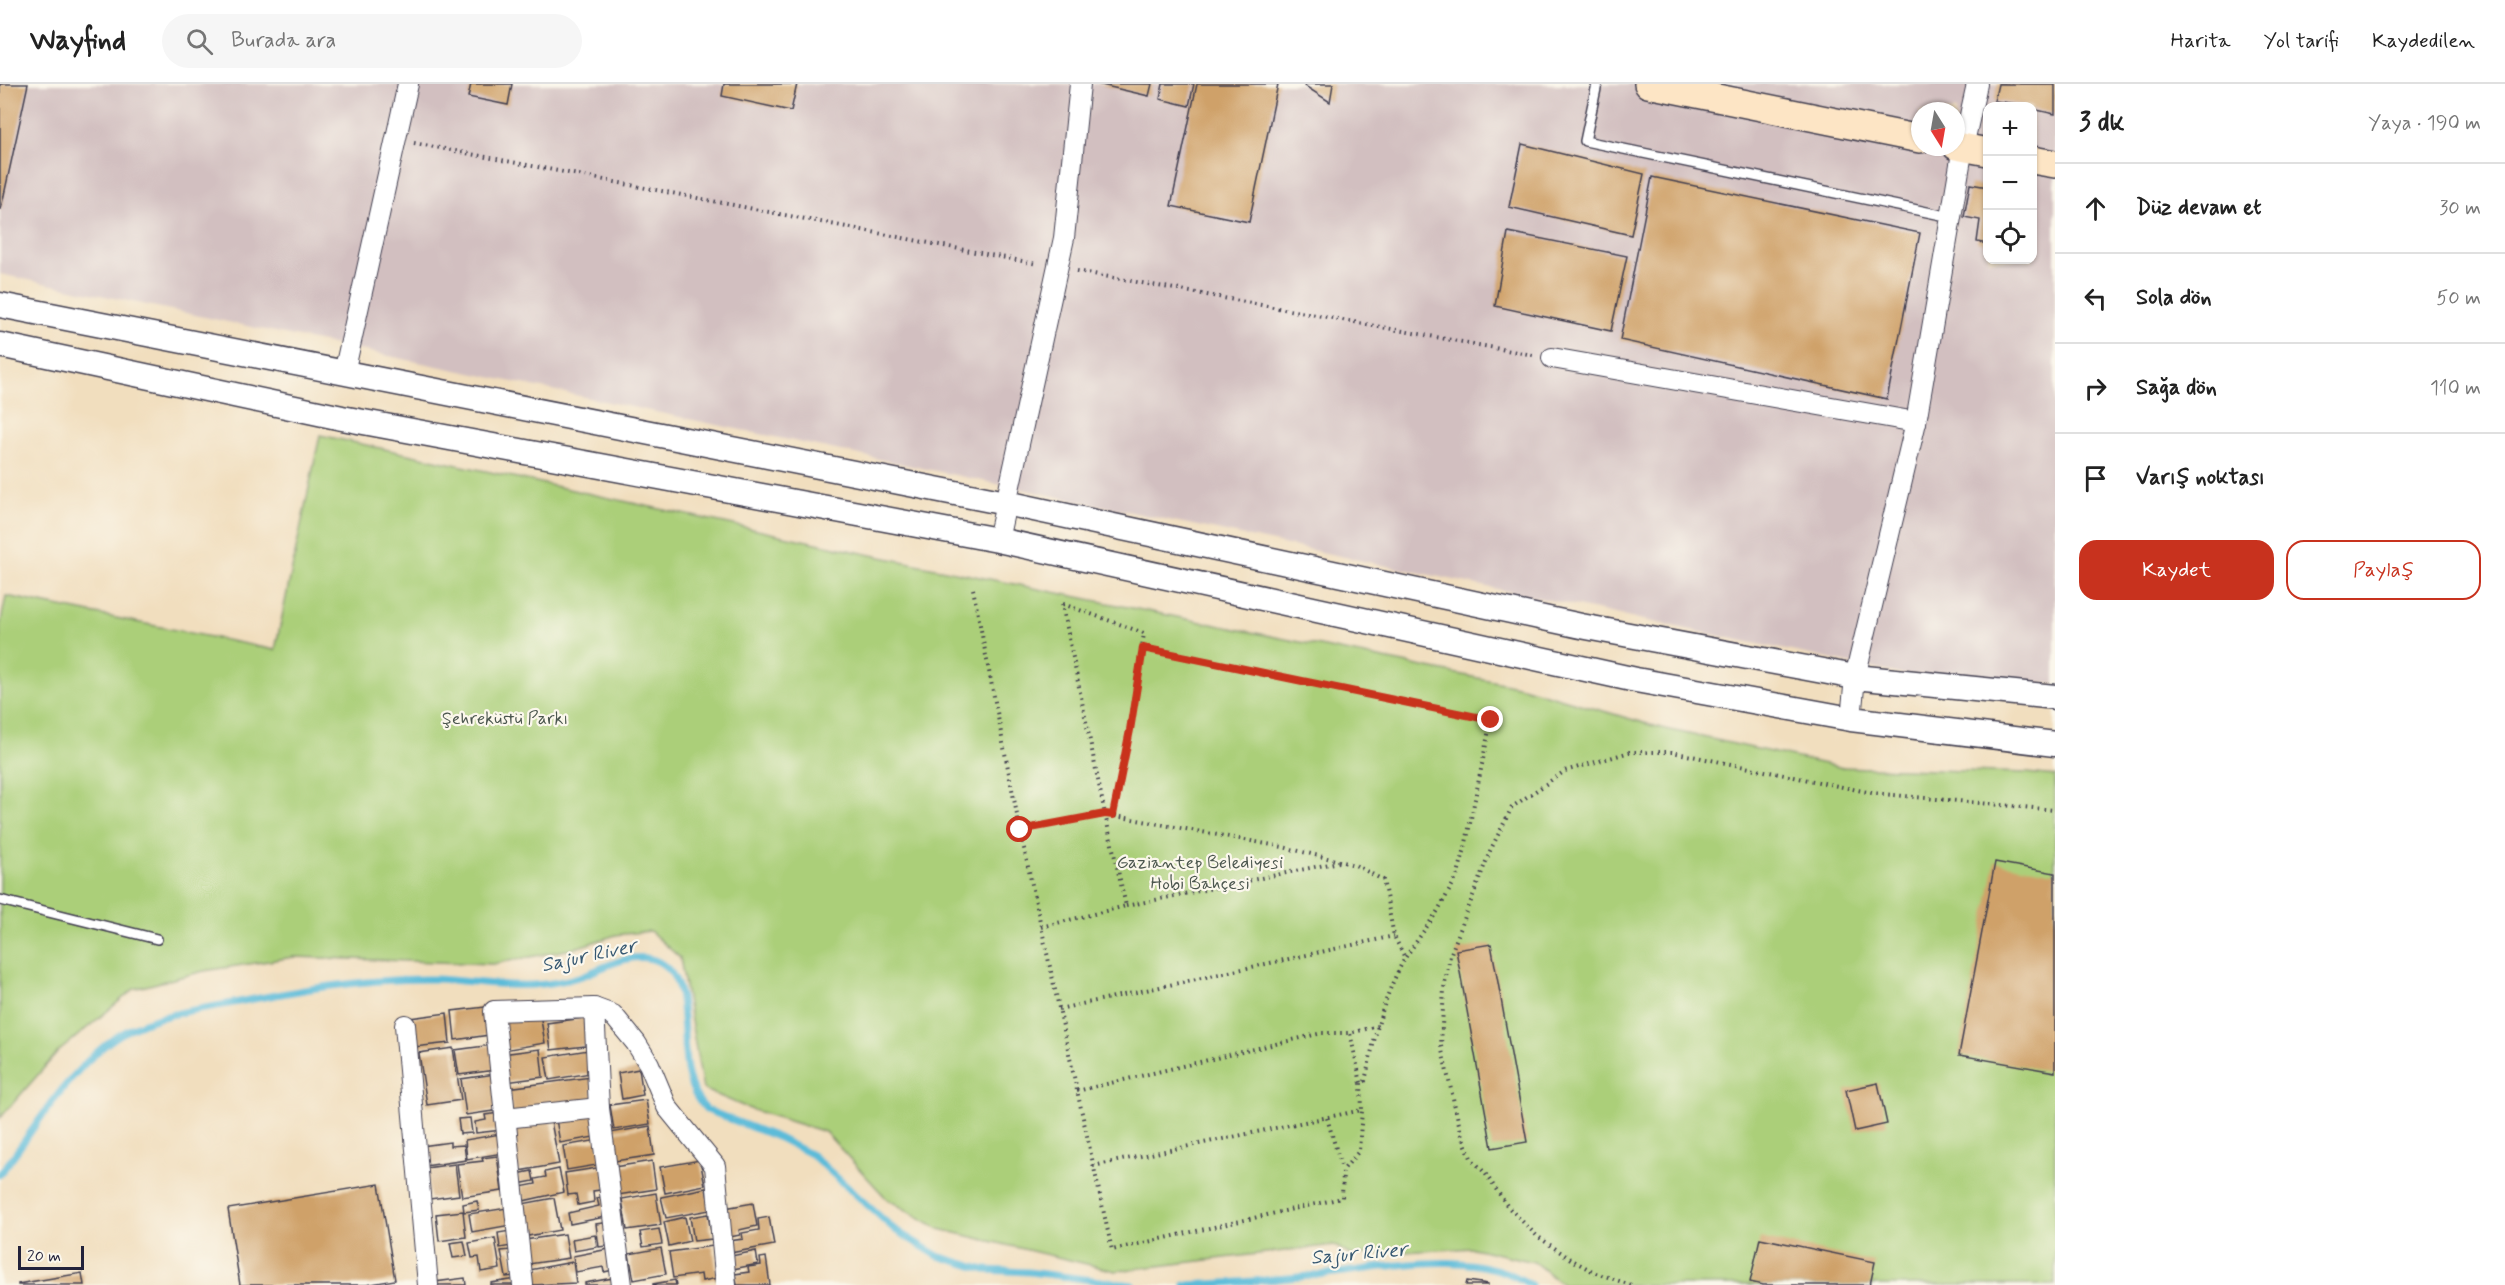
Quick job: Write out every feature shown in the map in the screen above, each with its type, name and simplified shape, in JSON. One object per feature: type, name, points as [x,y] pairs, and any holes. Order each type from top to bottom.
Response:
[{"type":"main road","points":[[1648,84],[1911,136]]},
{"type":"main road","points":[[2037,161],[2055,164]]},
{"type":"street","points":[[344,373],[408,84]]},
{"type":"street","points":[[998,540],[1064,238],[1080,84]]},
{"type":"street","points":[[1851,719],[1856,677],[1916,422],[1951,217],[1969,148],[1977,84]]},
{"type":"street","points":[[0,305],[1006,503],[1581,626],[1856,677],[2055,697]]},
{"type":"street","points":[[0,345],[342,418],[998,540],[1539,660],[1851,719],[2055,744]]},
{"type":"street","points":[[1552,358],[1916,422]]},
{"type":"street","points":[[594,1008],[599,1108],[622,1285]]},
{"type":"street","points":[[523,1285],[494,1011],[594,1008],[613,1015],[636,1043],[649,1064],[666,1107],[715,1166],[726,1285]]},
{"type":"street","points":[[405,1025],[428,1285]]},
{"type":"street","points":[[505,1118],[599,1108]]},
{"type":"lane","points":[[1597,84],[1585,141],[1951,217]]},
{"type":"lane","points":[[0,900],[157,939]]},
{"type":"path","points":[[396,140],[1057,268],[1552,358]]},
{"type":"path","points":[[973,590],[1020,830],[1112,1250],[1342,1198],[1342,1170],[1327,1118]]},
{"type":"path","points":[[1113,815],[1130,730],[1144,633],[1062,604],[1126,906]]},
{"type":"path","points":[[1143,648],[1491,720],[1466,848],[1457,877],[1390,984],[1365,1081],[1361,1083]]},
{"type":"path","points":[[1631,1285],[1596,1273],[1572,1260],[1537,1236],[1521,1221],[1471,1158],[1461,1133],[1451,1095],[1441,1046],[1444,988],[1450,956],[1490,851],[1512,807],[1564,771],[1609,757],[1651,751],[1672,752],[1872,793],[2055,810]]},
{"type":"path","points":[[1020,830],[1105,814],[1283,847],[1355,865],[1383,880],[1394,936],[1406,958]]},
{"type":"path","points":[[1041,927],[1126,906],[1340,861]]},
{"type":"path","points":[[1059,1009],[1394,936]]},
{"type":"path","points":[[1077,1090],[1322,1033],[1350,1033],[1378,1026]]},
{"type":"path","points":[[1342,1170],[1359,1151],[1362,1110],[1361,1083],[1350,1033]]},
{"type":"path","points":[[1093,1166],[1362,1110]]},
{"type":"shaded area","points":[[0,84],[2055,84],[2055,684],[1900,674],[0,274]]},
{"type":"green space","points":[[320,435],[876,556],[1522,687],[1661,728],[1839,767],[2027,773],[2055,776],[2055,1285],[1563,1285],[1534,1262],[1473,1248],[1350,1255],[1334,1245],[1116,1271],[939,1229],[887,1199],[825,1132],[750,1109],[703,1089],[680,958],[650,931],[616,935],[572,949],[493,964],[294,957],[204,971],[134,989],[58,1052],[0,1118],[0,626],[6,596],[275,650]]},
{"type":"building","points":[[0,84],[28,84],[1,209],[0,209]]},
{"type":"building","points":[[471,84],[512,84],[508,105],[468,97]]},
{"type":"building","points":[[724,84],[797,84],[791,111],[722,96]]},
{"type":"building","points":[[1097,84],[1152,84],[1149,96]]},
{"type":"building","points":[[1163,84],[1194,84],[1189,106],[1160,99]]},
{"type":"building","points":[[1197,84],[1278,84],[1249,222],[1171,206]]},
{"type":"building","points":[[1306,84],[1333,84],[1330,102],[1305,86]]},
{"type":"building","points":[[1998,84],[2055,84],[2055,114],[2037,110],[2037,102],[1994,101]]},
{"type":"building","points":[[1522,144],[1644,174],[1631,235],[1509,207]]},
{"type":"building","points":[[1652,177],[1920,233],[1887,399],[1620,340]]},
{"type":"building","points":[[1970,184],[1983,186],[1983,243],[1977,242],[1980,220],[1964,217]]},
{"type":"building","points":[[1508,232],[1627,256],[1611,331],[1495,306]]},
{"type":"building","points":[[1995,862],[2055,873],[2055,1072],[1959,1055]]},
{"type":"building","points":[[1491,944],[1527,1142],[1492,1148],[1456,950]]},
{"type":"building","points":[[485,1007],[489,1035],[455,1040],[452,1011]]},
{"type":"building","points":[[447,1013],[450,1043],[414,1047],[410,1018]]},
{"type":"building","points":[[540,1014],[545,1043],[504,1050],[500,1020]]},
{"type":"building","points":[[591,1017],[594,1045],[551,1050],[547,1023]]},
{"type":"building","points":[[492,1045],[495,1070],[459,1075],[455,1050]]},
{"type":"building","points":[[453,1048],[461,1100],[427,1105],[419,1053]]},
{"type":"building","points":[[540,1049],[543,1077],[506,1082],[502,1054]]},
{"type":"building","points":[[588,1050],[591,1073],[549,1080],[545,1057]]},
{"type":"building","points":[[639,1069],[643,1095],[622,1099],[618,1073]]},
{"type":"building","points":[[495,1074],[500,1110],[466,1115],[461,1079]]},
{"type":"building","points":[[591,1077],[594,1104],[512,1115],[508,1088]]},
{"type":"building","points":[[1878,1083],[1887,1124],[1855,1131],[1846,1090]]},
{"type":"building","points":[[646,1100],[650,1124],[614,1130],[610,1105]]},
{"type":"building","points":[[499,1113],[502,1130],[476,1133],[475,1122],[486,1120],[485,1115]]},
{"type":"building","points":[[596,1113],[600,1136],[560,1143],[556,1119]]},
{"type":"building","points":[[550,1116],[559,1164],[513,1172],[512,1123]]},
{"type":"building","points":[[470,1118],[472,1133],[460,1134],[458,1119]]},
{"type":"building","points":[[650,1126],[654,1155],[615,1161],[610,1133]]},
{"type":"building","points":[[500,1134],[503,1153],[467,1159],[465,1140]]},
{"type":"building","points":[[598,1140],[603,1164],[567,1170],[563,1146]]},
{"type":"building","points":[[450,1142],[450,1146],[464,1145],[466,1160],[425,1166],[422,1146]]},
{"type":"building","points":[[497,1156],[502,1191],[462,1197],[457,1164],[483,1161],[482,1158]]},
{"type":"building","points":[[700,1160],[705,1185],[665,1193],[660,1167]]},
{"type":"building","points":[[652,1161],[656,1189],[618,1195],[614,1167]]},
{"type":"building","points":[[455,1164],[459,1195],[430,1199],[426,1168]]},
{"type":"building","points":[[603,1167],[607,1189],[593,1191],[594,1202],[578,1205],[576,1194],[568,1195],[565,1173]]},
{"type":"building","points":[[559,1169],[564,1192],[523,1201],[520,1187],[536,1184],[535,1179],[546,1177],[545,1172]]},
{"type":"building","points":[[532,1171],[534,1181],[518,1184],[517,1174]]},
{"type":"building","points":[[379,1184],[395,1280],[366,1285],[240,1285],[228,1209]]},
{"type":"building","points":[[706,1188],[710,1210],[666,1218],[661,1197]]},
{"type":"building","points":[[656,1193],[661,1225],[627,1230],[622,1199]]},
{"type":"building","points":[[606,1196],[610,1216],[570,1224],[568,1213],[599,1206],[597,1198]]},
{"type":"building","points":[[554,1198],[560,1230],[528,1236],[522,1204]]},
{"type":"building","points":[[477,1201],[479,1210],[464,1212],[463,1204]]},
{"type":"building","points":[[753,1203],[757,1226],[739,1230],[740,1235],[725,1238],[725,1208]]},
{"type":"building","points":[[507,1208],[511,1225],[472,1232],[469,1214]]},
{"type":"building","points":[[463,1211],[466,1237],[439,1241],[436,1214]]},
{"type":"building","points":[[708,1214],[712,1239],[694,1241],[690,1217]]},
{"type":"building","points":[[685,1217],[690,1241],[669,1246],[664,1222]]},
{"type":"building","points":[[769,1217],[774,1245],[730,1253],[729,1241],[743,1239],[742,1233],[759,1230],[758,1219]]},
{"type":"building","points":[[610,1222],[613,1245],[599,1247],[596,1224]]},
{"type":"building","points":[[659,1229],[662,1244],[643,1247],[640,1232]]},
{"type":"building","points":[[510,1231],[512,1246],[500,1248],[498,1233]]},
{"type":"building","points":[[565,1234],[569,1258],[529,1264],[525,1240]]},
{"type":"building","points":[[595,1235],[597,1247],[574,1251],[572,1239]]},
{"type":"building","points":[[495,1238],[500,1269],[481,1272],[479,1257],[472,1258],[469,1243]]},
{"type":"building","points":[[1760,1238],[1875,1262],[1870,1285],[1763,1285],[1750,1282]]},
{"type":"building","points":[[464,1241],[467,1256],[453,1258],[450,1243]]},
{"type":"building","points":[[713,1246],[718,1278],[702,1281],[701,1274],[673,1278],[669,1252]]},
{"type":"building","points":[[614,1248],[618,1269],[604,1272],[603,1267],[576,1272],[573,1256]]},
{"type":"building","points":[[661,1248],[666,1274],[634,1280],[629,1254]]},
{"type":"building","points":[[511,1250],[515,1276],[506,1277],[501,1251]]},
{"type":"building","points":[[756,1251],[758,1264],[733,1269],[731,1256]]},
{"type":"building","points":[[766,1257],[770,1285],[737,1285],[735,1274],[749,1272],[748,1267],[761,1265],[760,1258]]},
{"type":"building","points":[[573,1262],[576,1283],[532,1285],[529,1270]]},
{"type":"building","points":[[82,1273],[84,1285],[18,1285],[18,1284]]},
{"type":"building","points":[[619,1277],[620,1285],[585,1285],[585,1283]]},
{"type":"building","points":[[465,1278],[466,1285],[435,1285],[435,1282]]},
{"type":"building","points":[[517,1279],[518,1285],[491,1285],[491,1283]]},
{"type":"building","points":[[675,1280],[676,1285],[653,1285],[653,1284]]},
{"type":"building","points":[[1467,1281],[1488,1284],[1488,1285],[1466,1285]]},
{"type":"waterway","name":"Sajur River","points":[[0,1174],[77,1071],[109,1042],[153,1020],[168,1015],[283,994],[383,980],[434,979],[509,985],[546,984],[576,978],[610,964],[640,957],[659,962],[672,974],[679,990],[688,1074],[695,1094],[707,1110],[779,1138],[812,1155],[895,1230],[938,1256],[985,1270],[1029,1272],[1132,1285]]},
{"type":"waterway","name":"Sajur River","points":[[1185,1285],[1284,1278],[1427,1263],[1481,1266],[1507,1273],[1531,1285]]},
{"type":"route","points":[[1020,830],[1105,814],[1113,815],[1143,648],[1491,720]]},
{"type":"park label","name":"Şehreküstü Parkı","points":[[505,719]]},
{"type":"park label","name":"Gaziantep Belediyesi Hobi Bahçesi","points":[[1200,873]]}]
